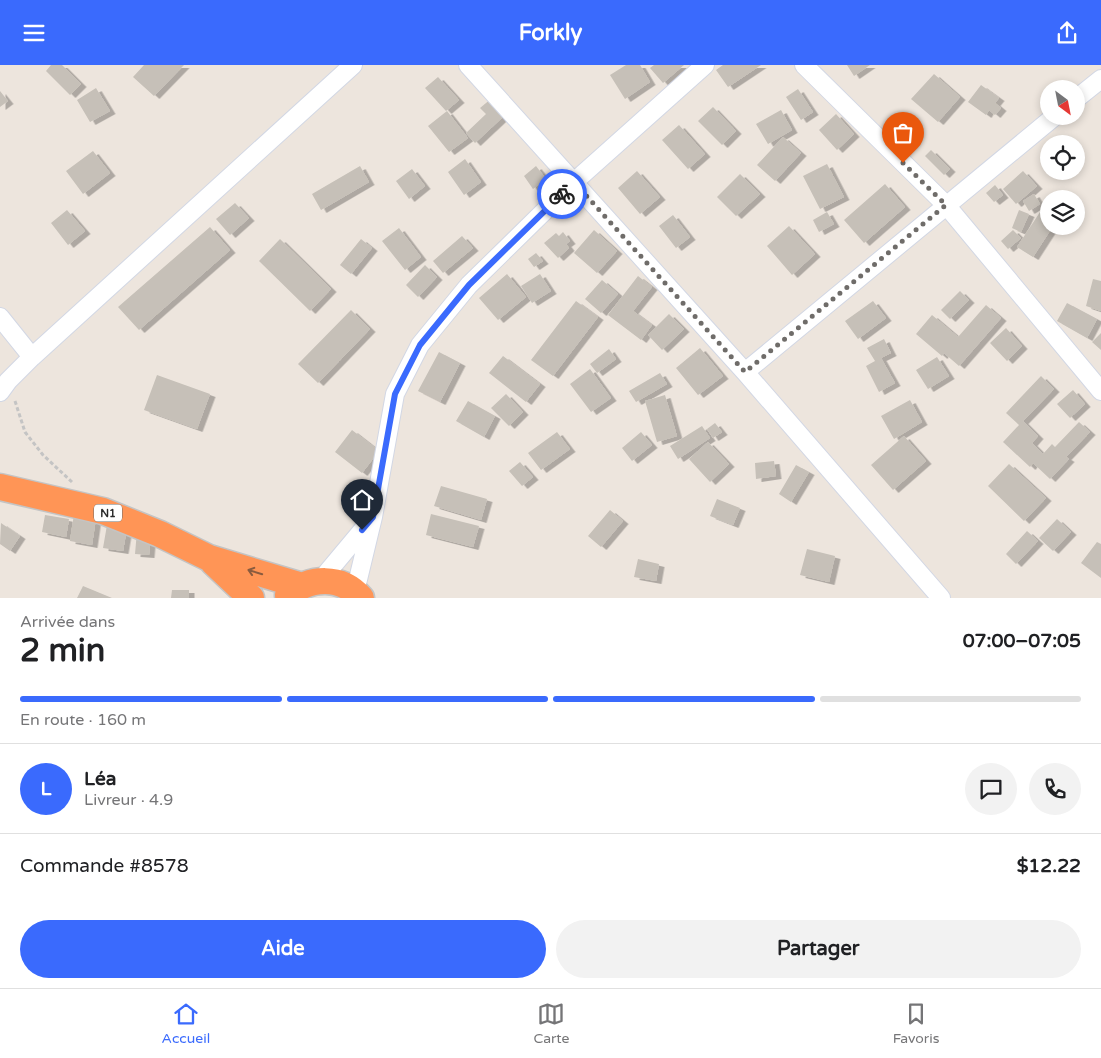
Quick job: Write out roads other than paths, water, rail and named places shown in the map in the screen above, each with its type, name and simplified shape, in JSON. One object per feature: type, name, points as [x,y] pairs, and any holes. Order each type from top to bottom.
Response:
[{"type":"highway","name":"N1","points":[[0,487],[103,511],[160,534],[209,558],[302,588],[332,581],[344,585],[363,596]]},
{"type":"highway","name":"N1","points":[[209,558],[251,598]]},
{"type":"street","points":[[4,387],[32,357],[353,65]]},
{"type":"street","points":[[468,65],[745,372],[941,598]]},
{"type":"street","points":[[363,596],[373,517],[395,394],[420,345],[469,285],[574,182],[705,65]]},
{"type":"street","points":[[804,65],[946,205],[1101,391]]},
{"type":"street","points":[[1085,92],[1101,79]]},
{"type":"street","points":[[745,372],[1044,125]]},
{"type":"street","points":[[0,317],[32,357]]},
{"type":"street","points":[[302,588],[373,517]]}]
